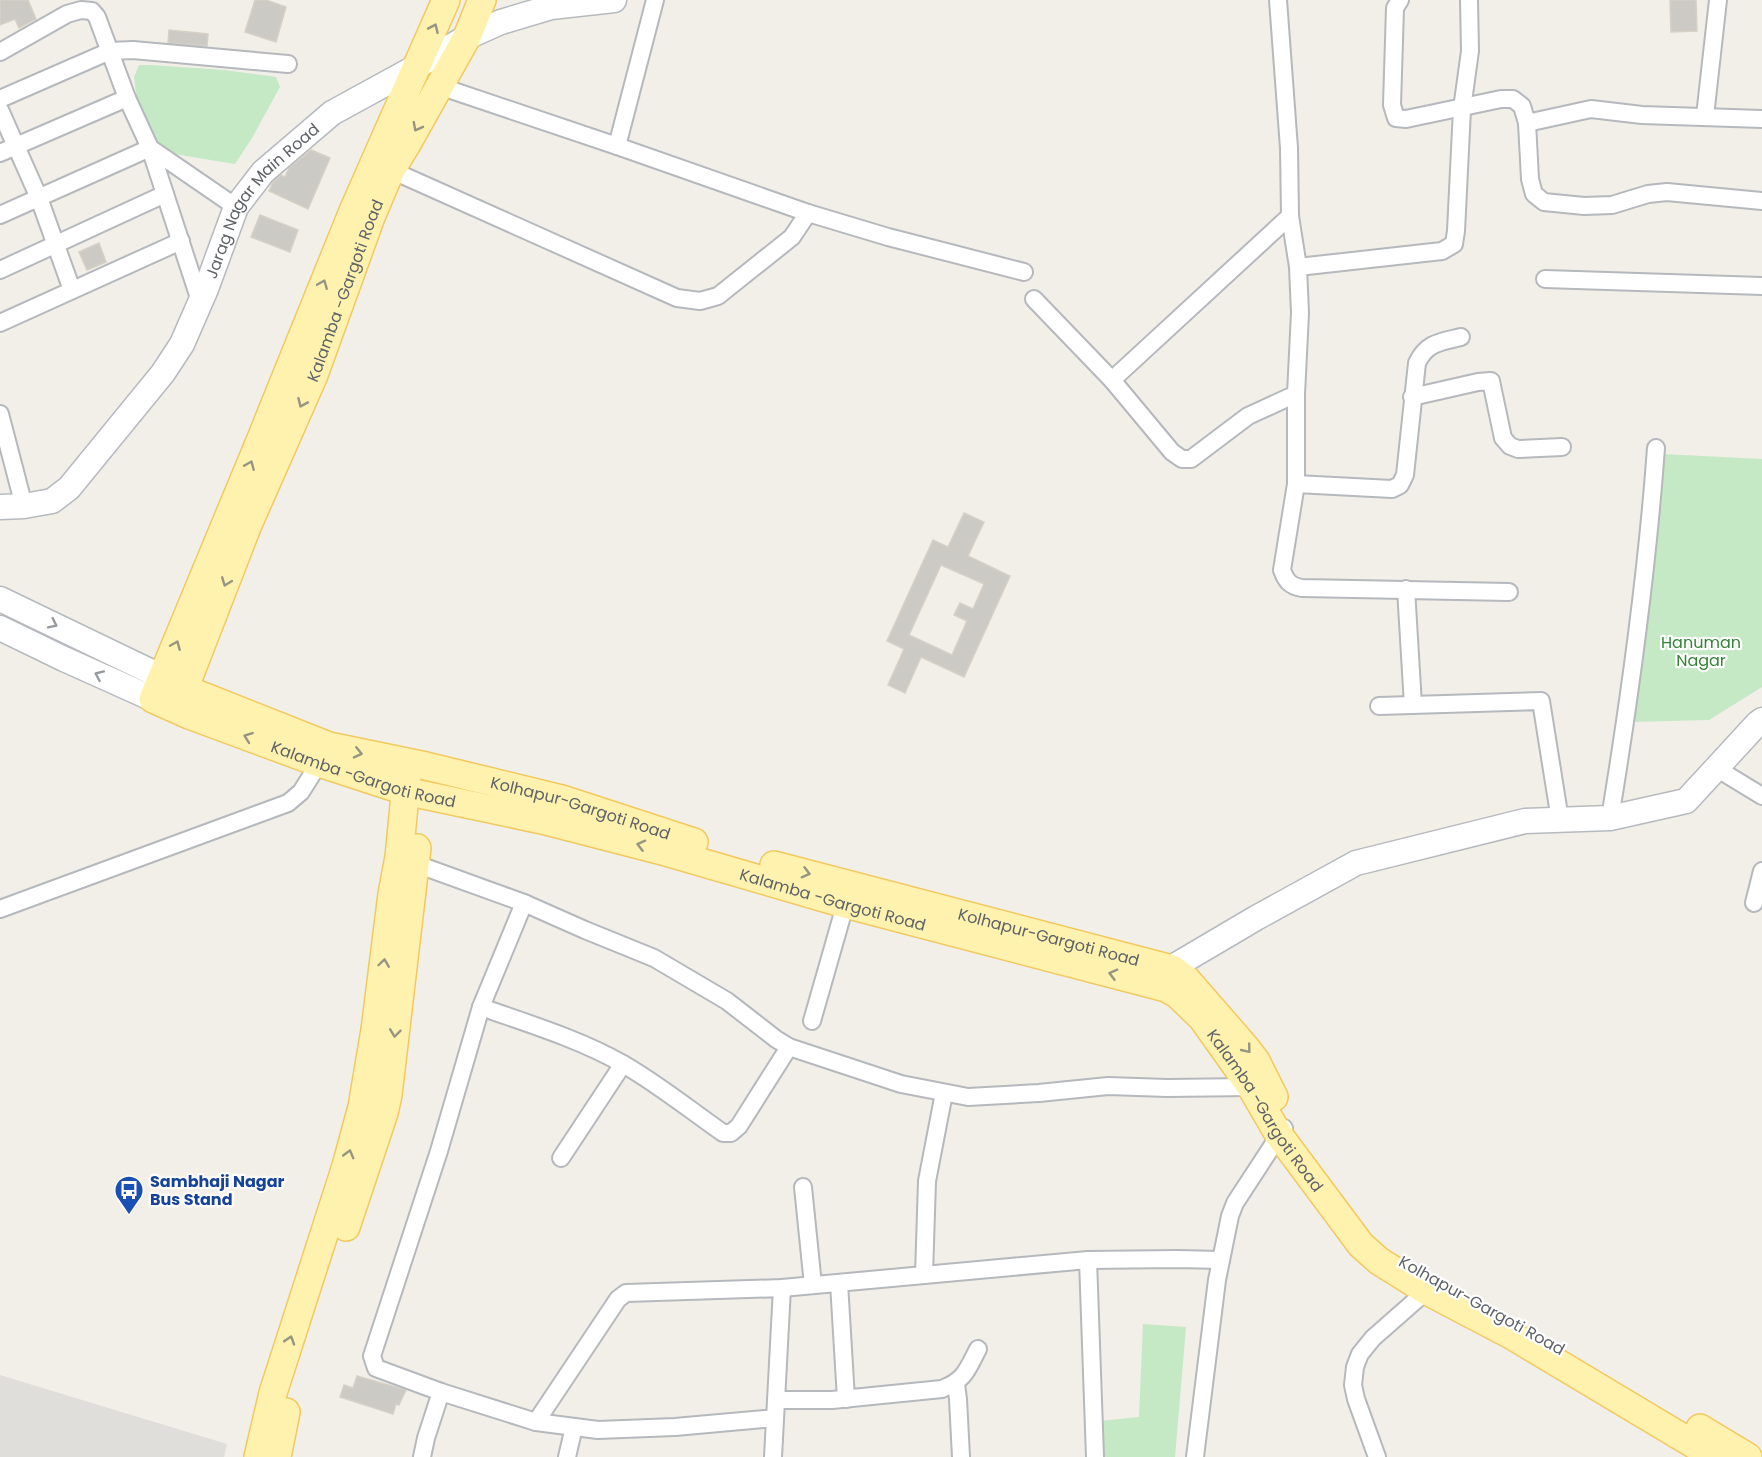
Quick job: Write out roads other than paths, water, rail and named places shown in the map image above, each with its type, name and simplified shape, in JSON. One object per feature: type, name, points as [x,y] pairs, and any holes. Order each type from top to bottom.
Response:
[{"type":"main road","points":[[169,693],[353,211],[446,0]]},
{"type":"main road","name":"Kalamba -Gargoti Road","points":[[482,0],[466,37],[408,144],[391,170],[371,217],[314,375],[247,527],[169,693],[414,792],[542,820],[666,852],[848,894],[1166,988],[1193,1008],[1283,1130]]},
{"type":"main road","name":"Kolhapur-Gargoti Road","points":[[324,754],[417,765],[562,799],[848,894],[1172,969],[1187,980],[1247,1049],[1256,1061],[1283,1130],[1387,1250],[1432,1286],[1663,1407],[1748,1457]]},
{"type":"main road","points":[[277,1457],[291,1393],[386,1104],[417,765]]},
{"type":"main road","points":[[258,1457],[273,1393],[346,1166],[362,1107],[375,1029],[392,894],[407,860]]},
{"type":"main road","points":[[1432,1286],[1716,1457]]},
{"type":"street","name":"Jarag Nagar Main Road","points":[[12,507],[52,501],[69,488],[163,373],[182,344],[236,207],[262,172],[332,113],[466,37],[501,22],[551,7],[614,0]]},
{"type":"street","points":[[617,146],[654,0]]},
{"type":"street","points":[[1278,0],[1289,148],[1290,216],[1298,267],[1300,313],[1296,394],[1296,484],[1282,570],[1286,580],[1302,588],[1509,592]]},
{"type":"street","points":[[1400,0],[1395,8],[1392,105],[1396,118],[1406,119],[1501,99],[1513,99],[1522,106],[1527,123],[1530,178],[1534,194],[1544,202],[1584,206],[1612,205],[1648,194],[1667,192],[1762,201]]},
{"type":"street","points":[[1298,267],[1442,251],[1454,244],[1461,109],[1470,51],[1469,0]]},
{"type":"street","points":[[1705,116],[1718,0]]},
{"type":"street","points":[[0,52],[68,14],[92,6],[127,98],[150,148],[200,301]]},
{"type":"street","points":[[0,99],[110,51],[133,50],[288,64]]},
{"type":"street","points":[[439,86],[808,213],[888,237],[1024,272]]},
{"type":"street","points":[[0,153],[127,98]]},
{"type":"street","points":[[1527,123],[1591,109],[1642,115],[1762,119]]},
{"type":"street","points":[[0,110],[39,198],[72,290]]},
{"type":"street","points":[[150,148],[236,207]]},
{"type":"street","points":[[0,215],[150,148]]},
{"type":"street","points":[[391,170],[677,298],[700,301],[718,296],[792,237],[808,213]]},
{"type":"street","points":[[0,270],[165,194]]},
{"type":"street","points":[[1112,380],[1290,216]]},
{"type":"street","points":[[0,323],[181,241]]},
{"type":"street","points":[[1545,279],[1762,286]]},
{"type":"street","points":[[1035,299],[1112,380],[1172,452],[1182,459],[1191,459],[1248,416],[1296,394]]},
{"type":"street","points":[[1296,484],[1392,489],[1401,485],[1405,476],[1417,363],[1422,352],[1432,345],[1461,337]]},
{"type":"street","points":[[1412,397],[1491,381],[1503,438],[1510,446],[1518,449],[1562,447]]},
{"type":"street","points":[[0,414],[12,507]]},
{"type":"street","points":[[1610,818],[1629,701],[1656,448]]},
{"type":"street","points":[[1406,589],[1413,705]]},
{"type":"street","name":"Kalamba -Gargoti Road","points":[[0,599],[169,693]]},
{"type":"street","name":"Kalamba -Gargoti Road","points":[[0,628],[64,659],[169,693]]},
{"type":"street","points":[[1379,706],[1541,701],[1560,820]]},
{"type":"street","points":[[1146,982],[1356,863],[1525,821],[1610,818],[1686,801],[1762,720]]},
{"type":"street","points":[[0,909],[288,803],[301,792],[324,754]]},
{"type":"street","points":[[1716,768],[1762,796]]},
{"type":"street","points":[[407,860],[524,903],[654,958],[728,1001],[789,1047],[901,1084],[968,1097],[1108,1086],[1251,1087]]},
{"type":"street","points":[[1754,903],[1762,872]]},
{"type":"street","points":[[812,1021],[848,894]]},
{"type":"street","points":[[524,903],[481,1007],[439,1151],[372,1356],[376,1368],[441,1392],[536,1422],[574,1427],[598,1430],[675,1427],[775,1418]]},
{"type":"street","points":[[481,1007],[587,1046],[623,1064],[723,1133],[731,1133],[739,1126],[789,1047]]},
{"type":"street","points":[[561,1158],[623,1064]]},
{"type":"street","points":[[924,1275],[927,1181],[944,1092]]},
{"type":"street","points":[[1195,1457],[1217,1280],[1230,1216],[1235,1203],[1283,1130]]},
{"type":"street","points":[[803,1187],[813,1285]]},
{"type":"street","points":[[536,1422],[618,1299],[626,1293],[782,1288],[1088,1260],[1221,1260]]},
{"type":"street","points":[[1088,1260],[1095,1457]]},
{"type":"street","points":[[839,1283],[846,1399]]},
{"type":"street","points":[[1377,1457],[1356,1399],[1353,1385],[1355,1367],[1360,1354],[1373,1338],[1432,1286]]},
{"type":"street","points":[[773,1457],[782,1288]]},
{"type":"street","points":[[776,1400],[846,1399],[942,1389],[956,1384],[966,1373],[978,1349]]},
{"type":"street","points":[[956,1384],[961,1457]]},
{"type":"street","points":[[422,1457],[441,1392]]},
{"type":"street","points":[[567,1457],[574,1427]]},
{"type":"place","name":"Sambhaji Nagar Bus Stand","points":[[129,1216]]},
{"type":"park label","name":"Hanuman Nagar","points":[[1701,651]]}]
